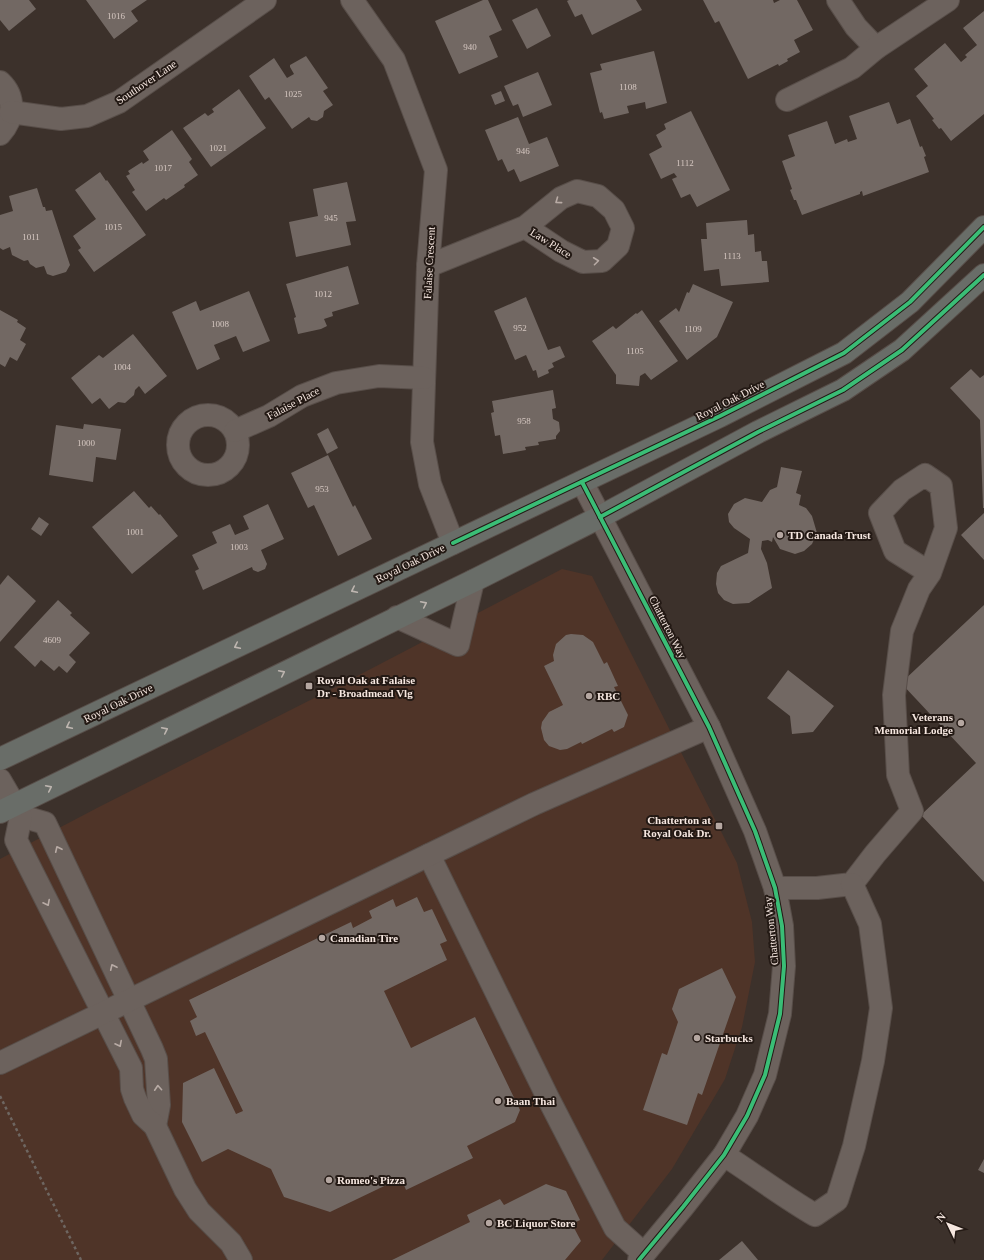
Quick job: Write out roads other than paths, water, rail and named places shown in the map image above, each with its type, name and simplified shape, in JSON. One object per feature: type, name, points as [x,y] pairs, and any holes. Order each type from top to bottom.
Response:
[{"type":"main road","name":"Royal Oak Drive","points":[[0,759],[720,416],[844,353],[910,302],[984,227]]},
{"type":"main road","points":[[11,811],[600,517],[758,432],[843,390],[902,350],[984,275]]},
{"type":"street","name":"Southover Lane","points":[[11,112],[61,119],[87,116],[119,102],[265,0]]},
{"type":"street","name":"Falaise Crescent","points":[[352,0],[394,60],[436,170],[428,266],[422,442],[430,484],[453,543]]},
{"type":"street","points":[[838,0],[856,27],[876,48]]},
{"type":"street","points":[[787,100],[852,68],[876,48],[948,0]]},
{"type":"street","points":[[0,82],[10,96],[11,112],[7,126],[0,134]]},
{"type":"street","name":"Law Place","points":[[428,266],[525,227]]},
{"type":"street","name":"Falaise Place","points":[[235,431],[269,416],[302,396],[336,383],[379,376],[424,378]]},
{"type":"street","name":"Chatterton Way","points":[[582,482],[709,727],[755,831],[775,888],[782,926],[784,966],[780,1014],[765,1075],[748,1116],[724,1155],[642,1257]]},
{"type":"street","points":[[775,888],[817,888],[852,884],[875,854],[912,811],[898,775],[894,694],[902,631],[919,589],[930,573]]},
{"type":"street","points":[[398,617],[458,645],[472,581]]},
{"type":"street","points":[[0,1063],[534,804],[709,727]]},
{"type":"street","points":[[0,780],[11,811],[16,840],[131,1068],[132,1089],[143,1115],[155,1126],[185,1189],[198,1211],[231,1243],[242,1260]]},
{"type":"street","points":[[11,811],[45,823],[156,1059],[159,1105],[155,1126]]},
{"type":"street","points":[[429,855],[547,1096],[615,1228],[642,1257]]},
{"type":"street","points":[[724,1155],[787,1198],[815,1215],[837,1200],[854,1146],[873,1061],[881,1008],[870,924],[852,884]]},
{"type":"place","name":"TD Canada Trust","points":[[780,535]]},
{"type":"place","name":"Royal Oak at Falaise Dr - Broadmead Vlg","points":[[309,686]]},
{"type":"place","name":"RBC","points":[[589,696]]},
{"type":"place","name":"Veterans Memorial Lodge","points":[[961,723]]},
{"type":"place","name":"Chatterton at Royal Oak Dr.","points":[[719,826]]},
{"type":"place","name":"Canadian Tire","points":[[322,938]]},
{"type":"place","name":"Starbucks","points":[[697,1038]]},
{"type":"place","name":"Baan Thai","points":[[498,1101]]},
{"type":"place","name":"Romeo's Pizza","points":[[329,1180]]},
{"type":"place","name":"BC Liquor Store","points":[[489,1223]]}]
